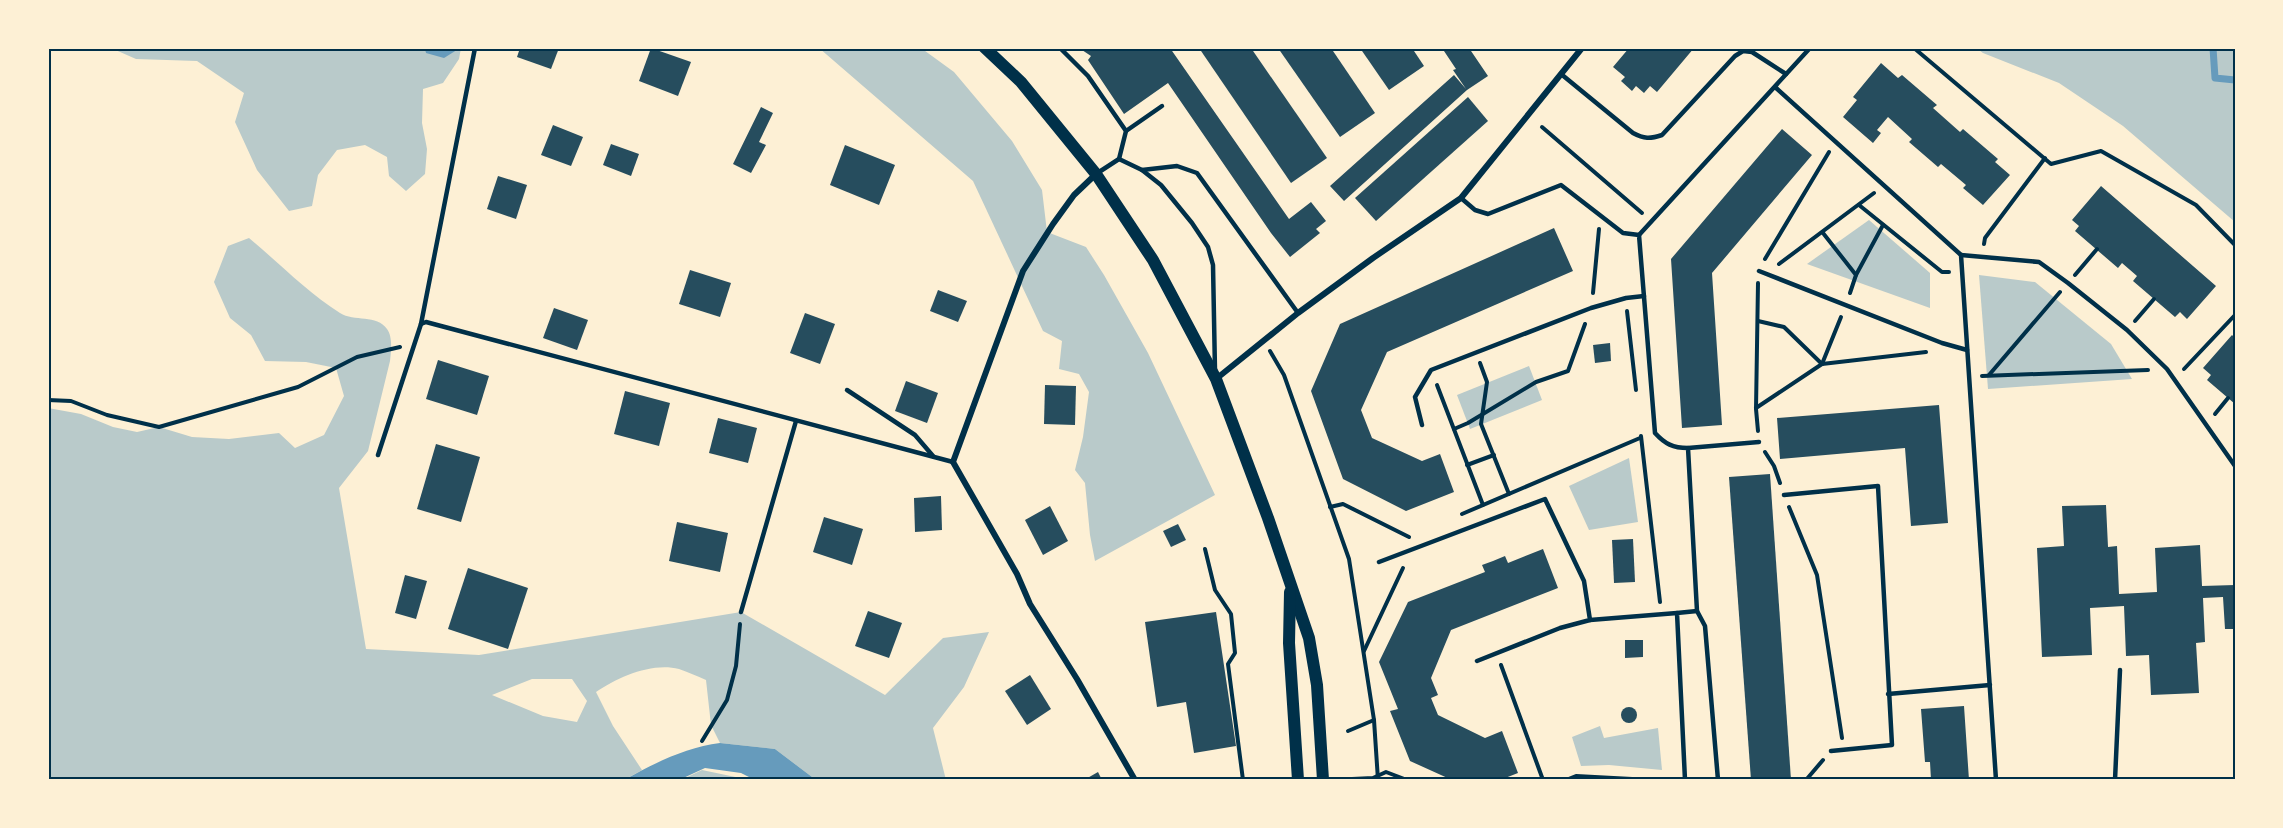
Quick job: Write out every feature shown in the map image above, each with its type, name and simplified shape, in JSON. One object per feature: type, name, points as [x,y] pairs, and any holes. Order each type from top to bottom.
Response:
[{"type":"main road","points":[[986,48],[1021,82],[1096,174],[1153,260],[1216,379],[1268,518],[1308,638],[1317,685],[1323,780]]},
{"type":"main road","points":[[1290,582],[1289,643],[1298,780]]},
{"type":"street","points":[[1216,379],[1298,313],[1461,198],[1582,48]]},
{"type":"street","points":[[1096,174],[1074,195],[1023,271],[953,462],[1017,574],[1030,604],[1077,679],[1135,780]]},
{"type":"lane","points":[[378,455],[421,324],[475,48]]},
{"type":"lane","points":[[1060,48],[1088,76],[1126,131]]},
{"type":"lane","points":[[1759,442],[1675,448],[1663,442],[1655,433],[1639,235],[1810,48]]},
{"type":"lane","points":[[1561,74],[1633,133],[1643,138],[1662,135],[1735,56],[1743,51],[1752,52],[1786,74]]},
{"type":"lane","points":[[1775,87],[1961,255],[2039,262],[2127,330],[2168,369],[2235,466]]},
{"type":"lane","points":[[1096,174],[1119,159],[1126,131],[1162,106]]},
{"type":"lane","points":[[1119,159],[1142,170],[1161,184],[1208,247],[1213,265],[1216,379]]},
{"type":"lane","points":[[1142,170],[1177,166],[1197,172],[1298,313]]},
{"type":"lane","points":[[1461,198],[1475,210],[1488,214],[1561,185],[1623,233],[1639,235]]},
{"type":"lane","points":[[1961,255],[1996,780]]},
{"type":"lane","points":[[1759,271],[1942,343],[1967,350]]},
{"type":"lane","points":[[1422,424],[1415,397],[1431,370],[1591,309],[1626,298],[1644,296]]},
{"type":"lane","points":[[421,324],[426,322],[953,462]]},
{"type":"lane","points":[[847,390],[915,435],[933,456]]},
{"type":"lane","points":[[741,612],[796,421]]},
{"type":"lane","points":[[1688,448],[1697,611],[1705,626],[1718,780]]},
{"type":"lane","points":[[1784,495],[1878,486],[1892,745],[1831,751]]},
{"type":"lane","points":[[1379,562],[1545,499],[1584,581],[1590,620]]},
{"type":"lane","points":[[1477,661],[1560,628],[1590,620],[1697,611]]},
{"type":"lane","points":[[1677,613],[1685,780]]},
{"type":"lane","points":[[2115,780],[2120,670]]},
{"type":"lane","points":[[1888,694],[1990,685]]},
{"type":"path","points":[[1914,48],[2050,164],[2102,151],[2196,205],[2235,245]]},
{"type":"path","points":[[1542,127],[1652,221]]},
{"type":"path","points":[[1835,141],[1759,271],[1756,409],[1759,442],[1773,466],[1817,575],[1844,749]]},
{"type":"path","points":[[1982,257],[1985,238],[2044,158]]},
{"type":"path","points":[[1766,274],[1884,185]]},
{"type":"path","points":[[1859,205],[1941,272],[1962,271]]},
{"type":"path","points":[[1454,429],[1536,382],[1568,371],[1591,309],[1600,216]]},
{"type":"path","points":[[1822,364],[1856,275],[1884,225]]},
{"type":"path","points":[[1823,233],[1856,275]]},
{"type":"path","points":[[1989,375],[2097,249]]},
{"type":"path","points":[[1626,298],[1636,396]]},
{"type":"path","points":[[2127,330],[2154,299]]},
{"type":"path","points":[[2175,378],[2235,315]]},
{"type":"path","points":[[1758,321],[1784,327],[1822,364]]},
{"type":"path","points":[[1264,340],[1284,375],[1349,560],[1374,720],[1378,777]]},
{"type":"path","points":[[48,400],[71,401],[107,415],[159,427],[298,387],[357,357],[415,343]]},
{"type":"path","points":[[1756,409],[1822,364],[1939,350],[1942,343]]},
{"type":"path","points":[[1476,352],[1487,382],[1481,424],[1509,494]]},
{"type":"path","points":[[1969,376],[2168,369]]},
{"type":"path","points":[[1431,370],[1483,505]]},
{"type":"path","points":[[2206,424],[2228,398]]},
{"type":"path","points":[[1640,428],[1662,615]]},
{"type":"path","points":[[1461,514],[1655,433]]},
{"type":"path","points":[[1467,465],[1494,455]]},
{"type":"path","points":[[1330,507],[1343,504],[1409,537],[1419,532]]},
{"type":"path","points":[[1205,549],[1215,590],[1231,614],[1235,653],[1228,664],[1243,780]]},
{"type":"path","points":[[1364,651],[1410,551]]},
{"type":"path","points":[[702,741],[727,700],[736,666],[741,612]]},
{"type":"path","points":[[1496,653],[1543,780]]},
{"type":"path","points":[[1348,731],[1374,720]]},
{"type":"path","points":[[1806,780],[1831,751]]},
{"type":"path","points":[[1352,779],[1378,777],[1386,772],[1407,780]]},
{"type":"path","points":[[1566,780],[1576,776],[1651,780]]},
{"type":"shaded area","points":[[111,48],[424,48],[426,53],[461,48],[459,59],[443,83],[423,89],[422,123],[427,149],[425,174],[406,191],[389,176],[387,157],[365,145],[337,150],[318,175],[312,206],[289,211],[257,170],[235,122],[244,93],[197,61],[136,59]]},
{"type":"shaded area","points":[[819,48],[921,48],[954,72],[1012,141],[1042,190],[1047,232],[1086,247],[1104,275],[1148,353],[1215,495],[1095,561],[1085,483],[1075,470],[1083,437],[1089,392],[1079,374],[1059,369],[1062,341],[1043,331],[973,181]]},
{"type":"shaded area","points":[[1976,48],[2235,48],[2235,222],[2123,126],[2059,83],[1983,53]]},
{"type":"shaded area","points":[[1869,220],[1930,273],[1930,308],[1807,264]]},
{"type":"shaded area","points":[[249,238],[328,305],[346,316],[377,321],[383,324],[389,332],[390,361],[368,451],[339,488],[366,649],[479,655],[741,612],[885,695],[943,638],[989,632],[964,687],[933,728],[946,780],[816,780],[775,749],[720,743],[711,725],[706,680],[669,667],[636,672],[596,692],[613,726],[642,770],[624,780],[48,780],[48,408],[81,414],[113,427],[137,432],[159,427],[192,437],[229,439],[279,433],[295,448],[324,435],[344,396],[336,368],[306,362],[265,361],[251,335],[230,318],[214,282],[228,246]],"holes":[[[532,679],[572,679],[587,701],[577,722],[543,716],[492,695]]]},
{"type":"shaded area","points":[[1979,275],[2035,282],[2111,344],[2132,379],[1988,389]]},
{"type":"shaded area","points":[[1529,366],[1542,400],[1470,429],[1457,395]]},
{"type":"shaded area","points":[[1629,458],[1638,522],[1589,530],[1569,486]]},
{"type":"shaded area","points":[[1600,726],[1604,738],[1658,728],[1662,770],[1609,765],[1581,766],[1572,737]]},
{"type":"shaded area","points":[[702,770],[745,779],[681,780]]},
{"type":"water","points":[[424,48],[460,48],[444,58],[426,53]]},
{"type":"water","points":[[720,743],[775,749],[816,780],[755,780],[741,773],[705,768],[679,780],[624,780],[682,752]]},
{"type":"building","points":[[520,48],[559,48],[551,69],[517,57]]},
{"type":"building","points":[[651,48],[691,62],[678,96],[639,81]]},
{"type":"building","points":[[1079,48],[1170,48],[1289,219],[1311,202],[1326,221],[1316,229],[1320,233],[1290,257],[1168,83],[1124,114],[1088,60],[1091,56]]},
{"type":"building","points":[[1199,48],[1251,48],[1327,158],[1291,183]]},
{"type":"building","points":[[1278,48],[1331,48],[1375,113],[1340,137]]},
{"type":"building","points":[[1360,48],[1412,48],[1424,66],[1389,90]]},
{"type":"building","points":[[1442,48],[1469,48],[1488,76],[1467,90],[1344,201],[1330,186],[1454,75],[1466,89]]},
{"type":"building","points":[[1629,48],[1694,48],[1657,92],[1650,86],[1644,93],[1636,86],[1632,91],[1621,81],[1625,77],[1613,67]]},
{"type":"building","points":[[1881,63],[1898,78],[1902,75],[1937,105],[1933,108],[1960,132],[1963,129],[1998,159],[1995,162],[2010,175],[1983,205],[1963,188],[1966,185],[1941,164],[1938,167],[1909,142],[1912,139],[1888,117],[1877,130],[1881,133],[1873,143],[1843,117],[1857,100],[1853,97]]},
{"type":"building","points":[[1468,97],[1488,121],[1376,221],[1355,198]]},
{"type":"building","points":[[761,107],[773,113],[759,142],[766,145],[751,173],[733,164]]},
{"type":"building","points":[[553,125],[583,137],[571,166],[541,155]]},
{"type":"building","points":[[1782,129],[1812,155],[1712,273],[1722,425],[1682,428],[1671,259]]},
{"type":"building","points":[[611,144],[639,154],[631,176],[603,165]]},
{"type":"building","points":[[845,145],[895,165],[879,205],[830,185]]},
{"type":"building","points":[[498,176],[527,185],[516,219],[487,209]]},
{"type":"building","points":[[2101,186],[2216,286],[2187,319],[2180,312],[2175,317],[2133,281],[2137,276],[2122,263],[2118,268],[2075,231],[2079,226],[2072,220]]},
{"type":"building","points":[[1554,228],[1573,271],[1387,352],[1361,410],[1372,438],[1422,461],[1440,454],[1454,492],[1406,511],[1343,479],[1311,391],[1340,324]]},
{"type":"building","points":[[690,270],[731,283],[720,317],[679,304]]},
{"type":"building","points":[[938,290],[967,301],[958,322],[930,311]]},
{"type":"building","points":[[554,308],[588,320],[577,350],[543,338]]},
{"type":"building","points":[[805,313],[835,324],[820,364],[790,353]]},
{"type":"building","points":[[2232,335],[2235,338],[2235,404],[2207,380],[2211,375],[2203,368]]},
{"type":"building","points":[[1610,343],[1611,361],[1595,363],[1593,345]]},
{"type":"building","points":[[438,360],[489,376],[477,415],[426,399]]},
{"type":"building","points":[[906,381],[938,393],[927,423],[895,411]]},
{"type":"building","points":[[1045,385],[1076,386],[1075,425],[1044,424]]},
{"type":"building","points":[[625,391],[670,403],[659,446],[614,434]]},
{"type":"building","points":[[1939,405],[1948,523],[1911,526],[1905,448],[1780,459],[1777,418]]},
{"type":"building","points":[[718,418],[757,428],[748,463],[709,453]]},
{"type":"building","points":[[436,444],[480,457],[461,522],[417,509]]},
{"type":"building","points":[[1770,474],[1791,780],[1751,780],[1729,477]]},
{"type":"building","points":[[941,496],[942,530],[915,532],[914,498]]},
{"type":"building","points":[[2106,505],[2108,547],[2117,546],[2119,594],[2157,592],[2155,548],[2200,545],[2202,586],[2235,585],[2235,629],[2225,629],[2223,597],[2203,598],[2205,642],[2196,643],[2199,693],[2151,695],[2149,655],[2126,656],[2124,606],[2090,608],[2092,655],[2042,657],[2037,548],[2064,546],[2062,506]]},
{"type":"building","points":[[1050,506],[1068,541],[1043,555],[1025,520]]},
{"type":"building","points":[[824,517],[863,529],[852,565],[813,552]]},
{"type":"building","points":[[677,522],[728,533],[720,572],[669,561]]},
{"type":"building","points":[[1178,524],[1186,540],[1171,547],[1163,531]]},
{"type":"building","points":[[1633,539],[1635,582],[1614,583],[1612,540]]},
{"type":"building","points":[[1543,549],[1558,588],[1451,630],[1431,678],[1438,695],[1431,698],[1438,715],[1485,738],[1502,731],[1518,773],[1500,780],[1452,780],[1410,761],[1390,711],[1398,709],[1379,662],[1408,602],[1485,572],[1482,565],[1505,556],[1508,563]]},
{"type":"building","points":[[468,568],[528,588],[508,649],[448,629]]},
{"type":"building","points":[[405,575],[427,581],[416,619],[395,613]]},
{"type":"building","points":[[868,611],[902,623],[889,658],[855,646]]},
{"type":"building","points":[[1216,612],[1236,746],[1194,753],[1186,702],[1157,707],[1145,622]]},
{"type":"building","points":[[1625,640],[1643,640],[1643,657],[1625,658]]},
{"type":"building","points":[[1030,675],[1051,709],[1027,725],[1005,691]]},
{"type":"building","points":[[1964,706],[1969,780],[1931,780],[1930,762],[1925,762],[1921,709]]},
{"type":"building","points":[[1626,707],[1632,707],[1637,715],[1635,721],[1626,723],[1621,718],[1621,712]]},
{"type":"building","points":[[1098,772],[1102,780],[1084,780]]},
{"type":"waterway","points":[[2213,48],[2215,78],[2235,80]]}]
